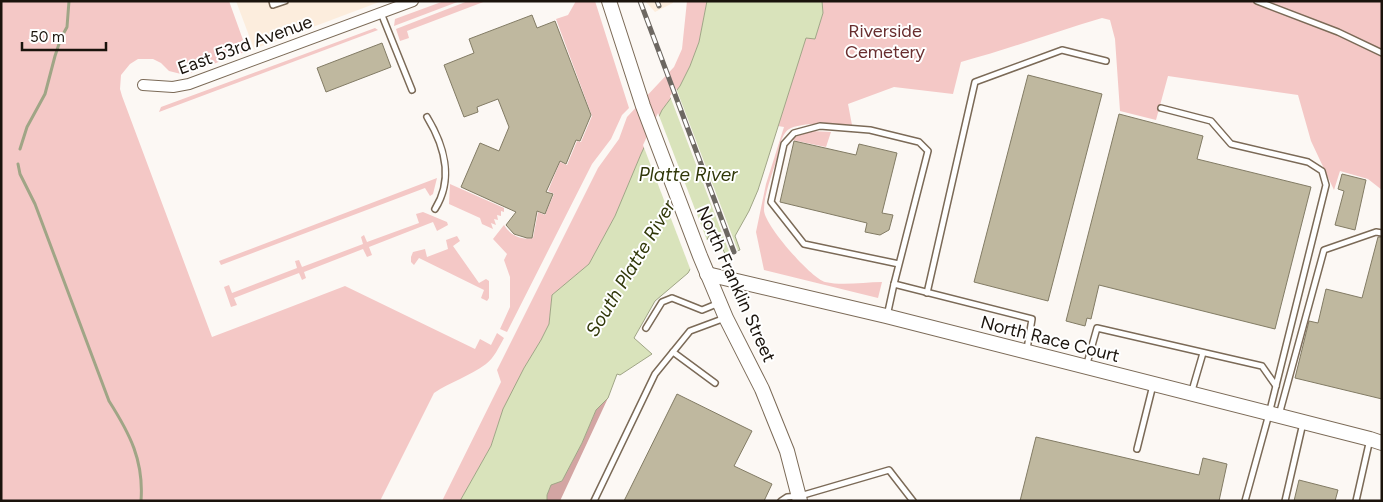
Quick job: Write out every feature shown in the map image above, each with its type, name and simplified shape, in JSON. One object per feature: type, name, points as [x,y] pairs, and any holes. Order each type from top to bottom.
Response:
[{"type":"street","name":"East 53rd Avenue","points":[[143,85],[173,87],[189,84],[413,1]]},
{"type":"street","name":"North Franklin Street","points":[[610,1],[643,106],[700,256],[726,318],[762,389],[787,451],[800,498]]},
{"type":"street","name":"North Race Court","points":[[707,274],[886,316],[1376,441]]},
{"type":"lane","points":[[272,1],[273,5],[285,1]]},
{"type":"lane","points":[[1257,1],[1338,32],[1382,53]]},
{"type":"lane","points":[[381,13],[412,90]]},
{"type":"lane","points":[[927,293],[975,82],[1062,50],[1106,61]]},
{"type":"lane","points":[[1162,108],[1211,120],[1231,144],[1308,162],[1322,171],[1326,185],[1276,386],[1274,415]]},
{"type":"lane","points":[[428,117],[438,136],[445,158],[445,181],[441,197],[435,209]]},
{"type":"lane","points":[[886,316],[928,151],[919,142],[870,130],[820,126],[794,133],[784,144],[770,202],[804,244],[899,264]]},
{"type":"lane","points":[[1245,501],[1274,415],[1324,250],[1376,232],[1382,233]]},
{"type":"lane","points":[[894,284],[1032,319],[1026,352]]},
{"type":"lane","points":[[646,328],[662,302],[672,298],[702,310],[720,303]]},
{"type":"lane","points":[[594,501],[655,374],[690,332],[726,318]]},
{"type":"lane","points":[[1086,367],[1097,328],[1262,366],[1276,386]]},
{"type":"lane","points":[[673,352],[715,383]]},
{"type":"lane","points":[[1191,394],[1204,353]]},
{"type":"lane","points":[[1137,449],[1154,385]]},
{"type":"lane","points":[[1285,501],[1303,422]]},
{"type":"lane","points":[[1356,501],[1376,441]]},
{"type":"lane","points":[[781,501],[787,497],[800,498],[889,470],[913,501]]},
{"type":"shaded area","points":[[236,1],[382,1],[254,49]]},
{"type":"shaded area","points":[[645,1],[673,1],[673,3],[655,12]]},
{"type":"shaded area","points":[[608,398],[560,501],[547,501],[551,484],[562,481],[582,443],[596,410]]},
{"type":"green space","points":[[1,1],[229,1],[247,51],[185,75],[169,71],[161,63],[153,59],[138,59],[130,64],[121,75],[120,89],[212,337],[345,286],[475,349],[480,339],[491,345],[497,333],[504,338],[489,362],[434,393],[380,501],[1,501]]},
{"type":"green space","points":[[444,1],[460,1],[394,26],[395,19]]},
{"type":"green space","points":[[468,1],[486,1],[407,31],[409,38],[400,41],[396,29]]},
{"type":"green space","points":[[576,1],[595,1],[629,108],[622,115],[611,139],[592,164],[507,332],[500,329],[510,307],[510,277],[504,260],[507,254],[493,239],[504,225],[517,236],[533,238],[538,212],[545,215],[554,194],[548,191],[560,162],[567,165],[577,141],[581,142],[592,116],[556,19],[568,15]]},
{"type":"green space","points":[[687,1],[707,1],[699,42],[690,66],[680,86],[662,110],[615,216],[589,264],[552,295],[549,324],[524,368],[498,424],[491,446],[460,501],[442,501],[501,382],[497,370],[598,168],[619,139],[627,117],[674,67],[682,49]]},
{"type":"green space","name":"Riverside Cemetery","points":[[822,1],[1382,1],[1382,190],[1368,179],[1340,171],[1334,190],[1311,141],[1298,95],[1168,76],[1156,120],[1120,111],[1115,39],[1110,20],[1102,18],[961,62],[953,94],[894,87],[848,104],[852,125],[812,124],[797,126],[788,130],[781,142],[765,198],[764,210],[772,227],[789,250],[810,271],[825,282],[846,284],[882,282],[878,298],[764,270],[756,232],[766,184],[784,127],[778,126],[806,37],[815,39],[823,13]]},
{"type":"green space","points":[[375,28],[378,30],[159,112],[161,107]]},
{"type":"green space","points":[[812,131],[831,132],[826,147],[792,140],[794,137]]},
{"type":"green space","points":[[437,178],[433,194],[430,196],[425,188],[221,265],[219,261]]},
{"type":"green space","points":[[450,184],[504,208],[504,212],[501,211],[501,216],[497,215],[498,220],[494,219],[496,225],[491,223],[493,229],[482,224],[480,218],[449,204]]},
{"type":"green space","points":[[423,212],[447,222],[448,225],[437,231],[433,222],[369,247],[372,255],[367,257],[363,249],[304,272],[306,278],[302,280],[299,273],[234,298],[237,305],[231,307],[224,287],[229,285],[232,293],[297,268],[295,261],[299,260],[302,267],[363,244],[361,237],[364,235],[367,242],[419,223],[416,214]]},
{"type":"green space","points":[[457,236],[460,241],[453,246],[479,283],[486,279],[489,281],[489,298],[487,301],[481,298],[484,290],[419,258],[414,265],[411,262],[413,252],[425,249],[427,257],[448,249],[446,240]]},
{"type":"water","name":"Platte River","points":[[707,1],[822,1],[823,13],[815,39],[806,38],[758,190],[735,236],[740,250],[725,254],[715,231],[709,236],[688,273],[655,301],[634,338],[652,354],[620,375],[617,374],[608,398],[596,410],[582,443],[562,481],[551,485],[547,501],[460,501],[491,446],[503,409],[549,324],[552,295],[589,264],[615,216],[662,110],[680,86],[690,66],[699,42]]},
{"type":"pier","points":[[676,88],[738,251],[730,254],[670,96]]},
{"type":"pier","points":[[658,113],[708,243],[691,271],[643,145]]},
{"type":"building","points":[[532,15],[537,28],[555,21],[591,115],[580,141],[576,140],[566,164],[560,161],[546,192],[553,194],[545,214],[537,211],[532,238],[527,238],[514,234],[506,225],[516,212],[461,187],[480,143],[499,151],[509,127],[498,99],[477,107],[478,112],[464,117],[444,65],[474,53],[469,39]]},
{"type":"building","points":[[382,43],[391,67],[326,92],[317,68]]},
{"type":"building","points":[[1028,75],[1102,94],[1048,301],[974,282]]},
{"type":"building","points":[[1119,114],[1203,136],[1197,159],[1311,187],[1275,329],[1099,285],[1091,319],[1087,318],[1085,326],[1066,321]]},
{"type":"building","points":[[794,141],[856,155],[859,144],[897,153],[882,213],[893,215],[889,230],[880,235],[865,232],[867,223],[780,202]]},
{"type":"building","points":[[1342,174],[1366,180],[1355,230],[1335,225],[1344,191],[1338,189]]},
{"type":"building","points":[[1378,237],[1382,237],[1382,399],[1295,378],[1309,321],[1318,323],[1326,289],[1362,298]]},
{"type":"building","points":[[677,394],[752,431],[734,466],[772,484],[764,501],[624,501]]},
{"type":"building","points":[[1036,437],[1199,475],[1203,458],[1227,464],[1219,501],[1020,501]]},
{"type":"building","points":[[1299,480],[1338,490],[1335,501],[1294,501]]},
{"type":"waterway","points":[[20,149],[27,127],[45,94],[55,56],[67,27],[69,1]]},
{"type":"waterway","points":[[18,164],[20,174],[35,204],[109,401],[134,448],[140,473],[141,501]]},
{"type":"railway","points":[[640,1],[734,252]]},
{"type":"railway","points":[[657,1],[659,6]]},
{"type":"water label","name":"South Platte River","points":[[630,268]]}]
